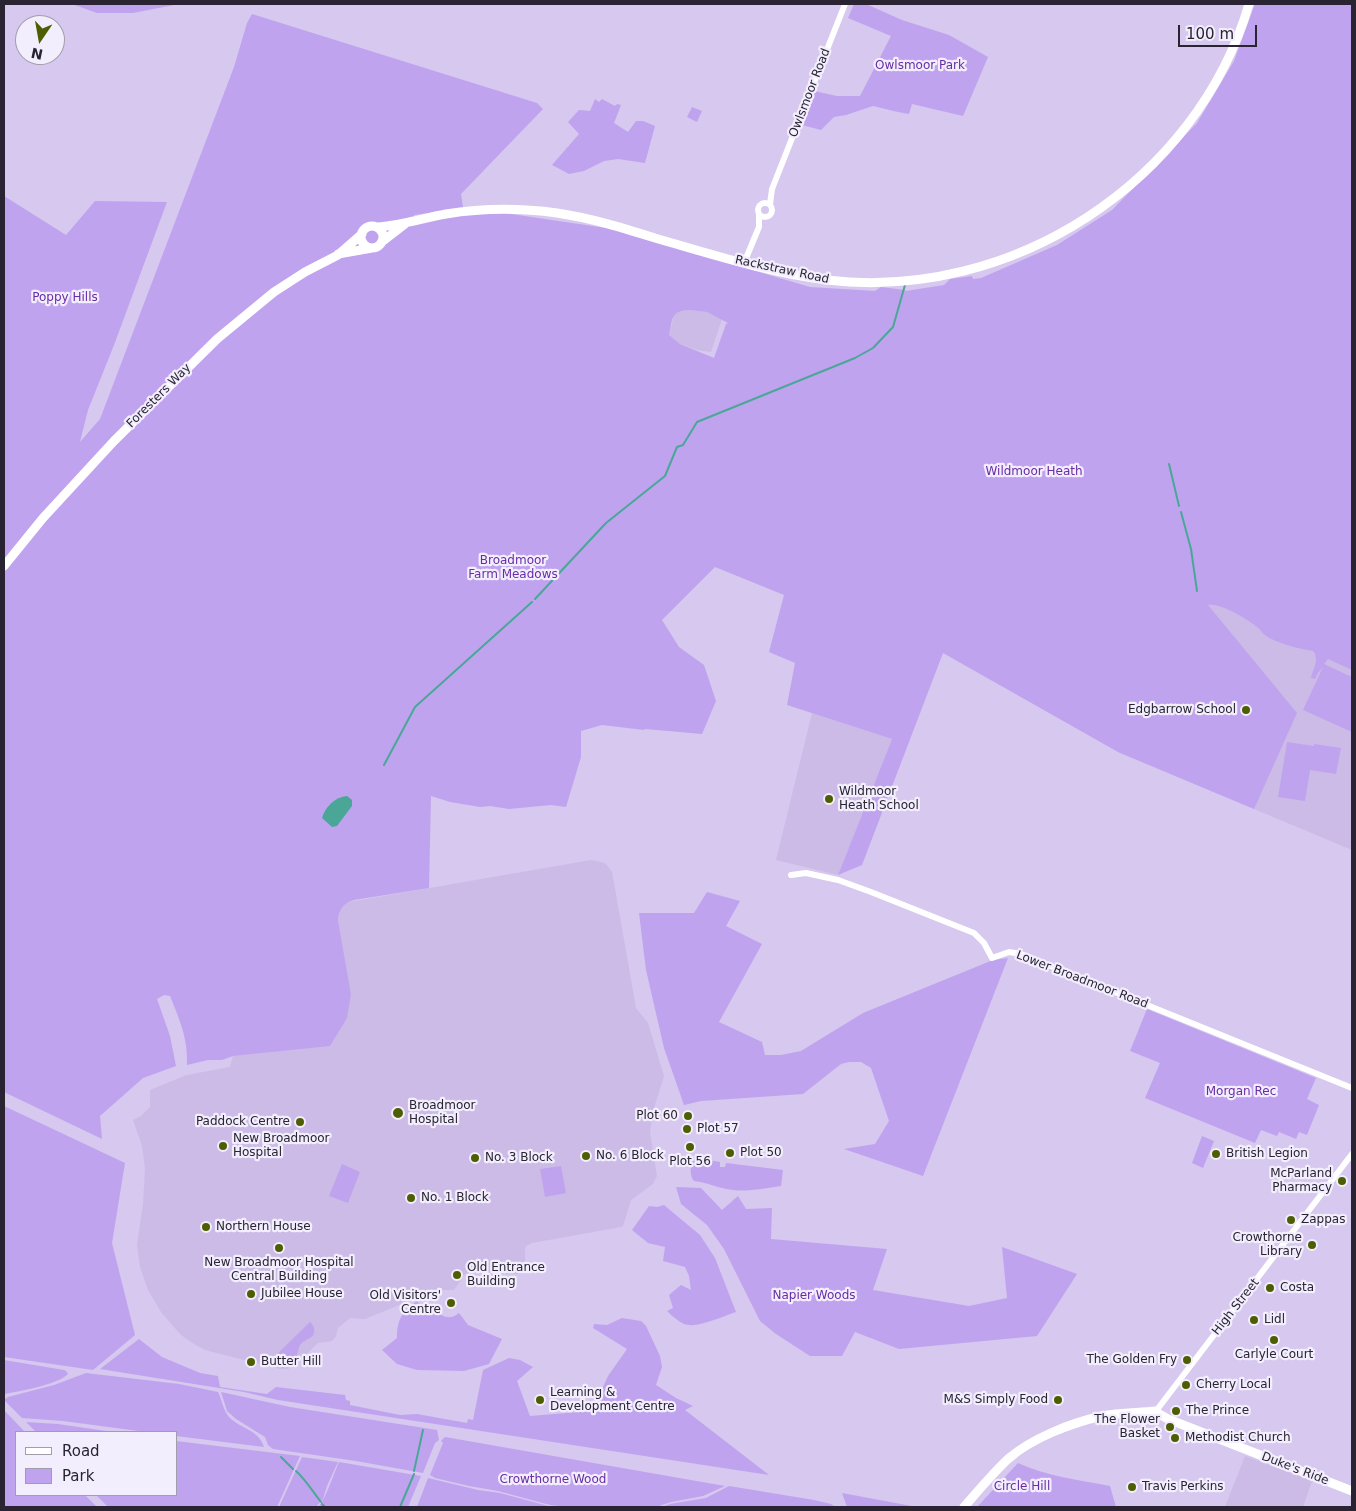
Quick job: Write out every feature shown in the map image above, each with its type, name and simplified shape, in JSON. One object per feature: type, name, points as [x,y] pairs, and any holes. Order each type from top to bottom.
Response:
[{"type":"main road","name":"Rackstraw Road","points":[[377,227],[456,212],[492,209],[525,210],[557,213],[603,223],[744,263],[826,280],[860,282],[902,281],[941,276],[985,266],[1047,241],[1094,213],[1124,191],[1150,167],[1180,135],[1209,94],[1239,32],[1249,4]]},
{"type":"main road","name":"Rackstraw Road","points":[[383,241],[407,222]]},
{"type":"main road","points":[[368,227],[377,227],[382,232],[383,241],[379,246],[372,248],[364,245],[361,240],[362,234],[368,227]]},
{"type":"main road","name":"Foresters Way","points":[[4,566],[49,511],[114,441],[217,339],[274,292],[338,254],[362,234]]},
{"type":"main road","name":"Foresters Way","points":[[338,254],[372,248]]},
{"type":"main road","points":[[964,1507],[1008,1460],[1024,1448],[1046,1436],[1072,1425],[1102,1416],[1156,1411]]},
{"type":"main road","name":"Duke's Ride","points":[[1156,1411],[1168,1419],[1352,1491]]},
{"type":"street","name":"Owlsmoor Road","points":[[770,204],[775,182],[845,4]]},
{"type":"street","name":"Owlsmoor Road","points":[[761,203],[775,182]]},
{"type":"street","points":[[744,263],[759,227],[772,210],[770,204],[766,202],[761,203],[758,209],[759,227]]},
{"type":"street","points":[[759,214],[769,216]]},
{"type":"street","name":"Lower Broadmoor Road","points":[[791,875],[806,873],[838,880],[871,892],[974,933],[984,943],[992,958],[1009,952],[1021,954],[1352,1088]]},
{"type":"street","name":"High Street","points":[[1156,1411],[1352,1154]]},
{"type":"shaded area","points":[[679,311],[707,312],[722,319],[711,352],[697,350],[680,344],[669,335],[674,315]]},
{"type":"shaded area","name":"Edgbarrow School","points":[[1198,592],[1352,667],[1352,850],[1118,752]]},
{"type":"shaded area","name":"Wildmoor Heath School","points":[[812,713],[892,739],[838,875],[776,860]]},
{"type":"shaded area","points":[[347,796],[352,800],[352,806],[337,826],[332,827],[322,818],[323,814],[335,800]]},
{"type":"shaded area","name":"Broadmoor Hospital","points":[[591,860],[606,864],[612,872],[636,1008],[648,1023],[664,1076],[653,1111],[650,1132],[657,1176],[653,1184],[631,1200],[623,1226],[532,1243],[526,1246],[525,1268],[519,1274],[472,1270],[465,1274],[454,1290],[444,1290],[435,1294],[421,1296],[365,1319],[350,1318],[338,1328],[336,1336],[332,1341],[318,1343],[295,1365],[288,1369],[280,1369],[205,1350],[181,1335],[161,1312],[148,1290],[140,1267],[137,1245],[143,1204],[145,1168],[142,1146],[133,1120],[141,1116],[150,1107],[150,1090],[187,1075],[230,1067],[233,1056],[330,1045],[351,994],[338,920],[340,911],[345,904]]},
{"type":"shaded area","points":[[1245,1456],[1312,1481],[1303,1507],[1225,1507]]},
{"type":"green space","points":[[72,4],[179,4],[133,13],[97,13]]},
{"type":"green space","name":"Owlsmoor Park","points":[[854,4],[866,4],[902,20],[949,35],[988,57],[963,116],[912,104],[909,114],[873,106],[834,117],[821,130],[802,125],[814,91],[837,96],[860,96],[891,36],[848,18]]},
{"type":"green space","points":[[1255,4],[1352,4],[1352,670],[1328,659],[1324,664],[1352,677],[1352,732],[1303,710],[1323,667],[1315,679],[1311,678],[1316,661],[1313,651],[1275,641],[1253,624],[1219,606],[1208,605],[1297,713],[1254,809],[1118,752],[943,653],[862,865],[838,875],[892,739],[787,705],[795,663],[769,652],[784,595],[715,567],[662,620],[679,647],[704,665],[716,701],[702,734],[602,725],[581,731],[581,757],[566,807],[551,805],[509,809],[490,806],[480,807],[450,802],[431,796],[429,888],[354,900],[347,903],[341,910],[338,920],[351,994],[347,1018],[330,1046],[233,1056],[222,1060],[208,1060],[187,1065],[185,1038],[180,1022],[170,996],[164,995],[157,999],[170,1036],[176,1066],[143,1078],[100,1116],[102,1139],[4,1092],[4,196],[66,235],[95,201],[167,202],[88,410],[80,442],[100,419],[234,67],[247,23],[252,14],[537,103],[543,109],[461,194],[463,207],[613,229],[810,287],[875,291],[881,287],[906,291],[944,285],[950,279],[972,276],[973,279],[981,278],[1057,245],[1112,210],[1197,123],[1234,61]],"holes":[[[449,210],[429,220],[414,216],[414,215]],[[689,310],[707,312],[728,323],[714,358],[680,344],[669,335],[675,314]]]},
{"type":"green space","points":[[595,99],[599,102],[602,99],[615,106],[617,104],[621,105],[614,123],[628,132],[636,121],[643,121],[655,126],[645,163],[618,159],[604,161],[584,171],[569,174],[552,165],[579,134],[568,122],[579,110],[590,111]]},
{"type":"green space","points":[[692,107],[702,111],[697,122],[687,117]]},
{"type":"green space","points":[[1287,742],[1341,748],[1336,774],[1310,770],[1305,801],[1278,797]]},
{"type":"green space","points":[[707,892],[740,901],[726,926],[762,944],[719,1022],[762,1042],[765,1055],[781,1055],[801,1051],[863,1013],[993,960],[1008,958],[923,1176],[844,1149],[875,1144],[889,1121],[871,1068],[861,1062],[841,1064],[803,1094],[701,1101],[684,1105],[664,1048],[646,970],[639,913],[694,913]]},
{"type":"green space","name":"Morgan Rec","points":[[1147,1009],[1316,1078],[1307,1099],[1319,1105],[1307,1135],[1299,1132],[1296,1139],[1279,1132],[1277,1136],[1261,1130],[1255,1143],[1145,1098],[1160,1063],[1130,1051]]},
{"type":"green space","points":[[4,1106],[125,1163],[112,1243],[135,1335],[93,1370],[4,1357]]},
{"type":"green space","points":[[1202,1136],[1214,1141],[1203,1168],[1192,1163]]},
{"type":"green space","points":[[695,1160],[699,1161],[699,1164],[707,1166],[709,1160],[720,1162],[720,1167],[725,1167],[726,1163],[783,1170],[781,1186],[757,1190],[739,1190],[694,1181],[691,1169],[692,1162]]},
{"type":"green space","points":[[342,1164],[360,1172],[348,1203],[329,1196]]},
{"type":"green space","points":[[561,1166],[566,1193],[545,1197],[540,1169]]},
{"type":"green space","name":"Napier Woods","points":[[676,1187],[701,1188],[722,1210],[738,1196],[746,1209],[772,1208],[771,1239],[887,1249],[873,1290],[969,1306],[1007,1298],[1002,1247],[1077,1274],[1037,1336],[899,1349],[855,1332],[842,1356],[810,1356],[760,1321],[724,1249],[707,1225],[681,1204]]},
{"type":"green space","points":[[664,1205],[700,1235],[715,1258],[736,1312],[696,1325],[689,1325],[673,1317],[667,1311],[673,1308],[669,1295],[681,1285],[691,1290],[689,1276],[685,1267],[663,1261],[665,1247],[648,1243],[632,1230],[649,1206],[657,1207]]},
{"type":"green space","points":[[417,1301],[425,1309],[436,1309],[446,1317],[453,1317],[459,1313],[468,1325],[502,1339],[489,1364],[464,1371],[417,1370],[397,1364],[382,1350],[397,1338],[401,1316]]},
{"type":"green space","points":[[622,1318],[641,1321],[646,1326],[660,1356],[662,1367],[656,1385],[693,1406],[685,1410],[769,1475],[278,1400],[244,1392],[100,1369],[139,1339],[162,1357],[200,1373],[218,1376],[220,1387],[267,1394],[276,1387],[345,1395],[346,1400],[350,1401],[350,1405],[400,1415],[417,1414],[467,1423],[468,1419],[473,1420],[483,1370],[509,1358],[520,1360],[533,1367],[517,1381],[530,1416],[592,1411],[608,1376],[627,1349],[593,1328],[594,1324],[607,1325]]},
{"type":"green space","points":[[310,1322],[314,1328],[313,1335],[300,1345],[293,1364],[281,1368],[267,1364]]},
{"type":"green space","points":[[4,1360],[64,1370],[68,1374],[47,1384],[4,1394]]},
{"type":"green space","points":[[86,1373],[179,1384],[218,1392],[229,1417],[254,1433],[264,1447],[178,1436],[178,1431],[138,1431],[63,1421],[22,1418],[4,1400],[8,1397],[54,1385]]},
{"type":"green space","points":[[221,1392],[290,1407],[437,1430],[439,1440],[435,1443],[423,1473],[273,1449],[268,1445],[265,1437],[236,1419],[227,1411]]},
{"type":"green space","points":[[4,1410],[24,1431],[15,1431],[15,1496],[86,1496],[97,1507],[4,1507]]},
{"type":"green space","points":[[26,1422],[58,1424],[106,1431],[35,1431]]},
{"type":"green space","name":"Crowthorne Wood","points":[[445,1437],[725,1486],[703,1496],[656,1507],[567,1507],[550,1505],[498,1491],[435,1478],[430,1475],[443,1443],[441,1441]]},
{"type":"green space","points":[[178,1441],[300,1456],[277,1507],[108,1507],[97,1496],[178,1496]]},
{"type":"green space","points":[[302,1457],[338,1462],[323,1499],[316,1507],[279,1507]]},
{"type":"green space","points":[[339,1462],[421,1476],[408,1507],[318,1507]]},
{"type":"green space","name":"Circle Hill","points":[[1018,1463],[1075,1480],[1110,1486],[1116,1507],[977,1507]]},
{"type":"green space","name":"Crowthorne Wood","points":[[428,1478],[478,1490],[500,1493],[552,1507],[417,1507]]},
{"type":"green space","points":[[729,1486],[814,1500],[831,1504],[835,1507],[662,1507],[706,1498]]},
{"type":"green space","points":[[842,1493],[917,1507],[847,1507]]},
{"type":"waterway","points":[[535,599],[606,523],[665,476],[677,447],[683,445],[697,422],[855,358],[873,348],[893,327],[905,285]]},
{"type":"waterway","points":[[1169,464],[1179,506]]},
{"type":"waterway","points":[[1181,512],[1191,549],[1197,591]]},
{"type":"waterway","points":[[384,765],[415,707],[532,602]]},
{"type":"waterway","points":[[414,1471],[423,1430]]},
{"type":"waterway","points":[[281,1457],[293,1469]]},
{"type":"waterway","points":[[296,1471],[321,1502]]},
{"type":"waterway","points":[[400,1507],[414,1474]]},
{"type":"waterway","points":[[322,1504],[325,1507]]},
{"type":"place","name":"Edgbarrow School","points":[[1246,710]]},
{"type":"place","name":"Wildmoor Heath School","points":[[829,799]]},
{"type":"place","name":"Broadmoor Hospital","points":[[398,1113]]},
{"type":"place","name":"Plot 60","points":[[688,1116]]},
{"type":"place","name":"Paddock Centre","points":[[300,1122]]},
{"type":"place","name":"Plot 57","points":[[687,1129]]},
{"type":"place","name":"New Broadmoor Hospital","points":[[223,1146]]},
{"type":"place","name":"Plot 56","points":[[690,1147]]},
{"type":"place","name":"Plot 50","points":[[730,1153]]},
{"type":"place","name":"British Legion","points":[[1216,1154]]},
{"type":"place","name":"No. 6 Block","points":[[586,1156]]},
{"type":"place","name":"No. 3 Block","points":[[475,1158]]},
{"type":"place","name":"McParland Pharmacy","points":[[1342,1181]]},
{"type":"place","name":"No. 1 Block","points":[[411,1198]]},
{"type":"place","name":"Zappas","points":[[1291,1220]]},
{"type":"place","name":"Northern House","points":[[206,1227]]},
{"type":"place","name":"Crowthorne Library","points":[[1312,1245]]},
{"type":"place","name":"New Broadmoor Hospital Central Building","points":[[279,1248]]},
{"type":"place","name":"Old Entrance Building","points":[[457,1275]]},
{"type":"place","name":"Costa","points":[[1270,1288]]},
{"type":"place","name":"Jubilee House","points":[[251,1294]]},
{"type":"place","name":"Old Visitors' Centre","points":[[451,1303]]},
{"type":"place","name":"Lidl","points":[[1254,1320]]},
{"type":"place","name":"Carlyle Court","points":[[1274,1340]]},
{"type":"place","name":"The Golden Fry","points":[[1187,1360]]},
{"type":"place","name":"Butter Hill","points":[[251,1362]]},
{"type":"place","name":"Cherry Local","points":[[1186,1385]]},
{"type":"place","name":"Learning & Development Centre","points":[[540,1400]]},
{"type":"place","name":"M&S Simply Food","points":[[1058,1400]]},
{"type":"place","name":"The Prince","points":[[1176,1411]]},
{"type":"place","name":"The Flower Basket","points":[[1170,1427]]},
{"type":"place","name":"Methodist Church","points":[[1175,1438]]},
{"type":"place","name":"Travis Perkins","points":[[1132,1487]]},
{"type":"park label","name":"Poppy Hills","points":[[65,298]]},
{"type":"park label","name":"Wildmoor Heath","points":[[1034,472]]},
{"type":"park label","name":"Broadmoor Farm Meadows","points":[[513,568]]}]
